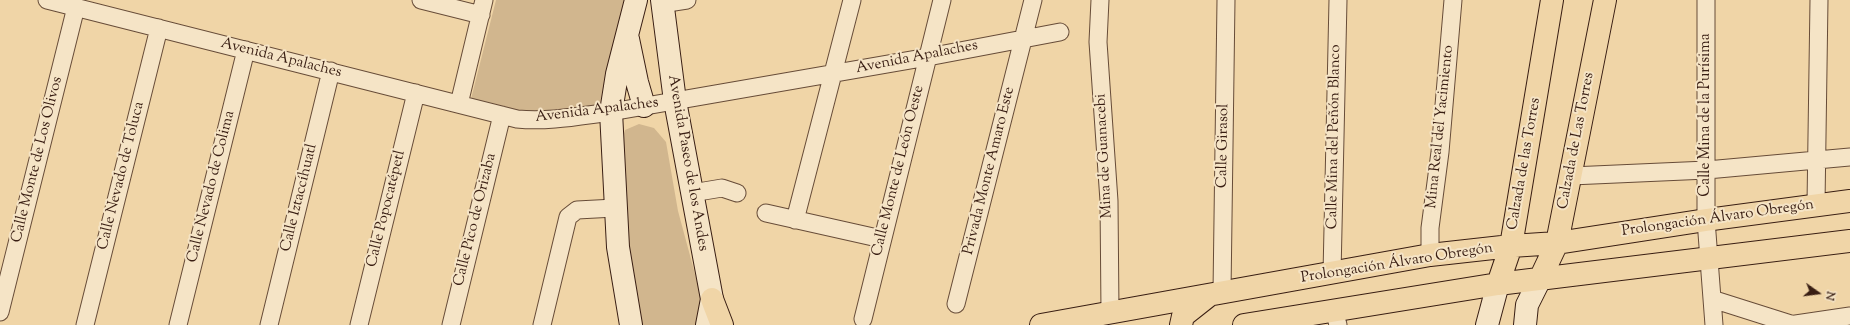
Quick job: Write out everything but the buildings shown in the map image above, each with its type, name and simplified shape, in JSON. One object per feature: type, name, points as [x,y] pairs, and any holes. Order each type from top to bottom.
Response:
[{"type":"main road","name":"Calzada de las Torres","points":[[1498,284],[1511,246],[1552,0]]},
{"type":"main road","name":"Calzada de Las Torres","points":[[1540,279],[1557,243],[1605,0]]},
{"type":"main road","name":"Prolongación Álvaro Obregón","points":[[1041,325],[1332,274],[1430,255],[1511,246],[1557,243],[1816,204],[1850,201]]},
{"type":"main road","points":[[1244,325],[1336,317],[1498,284],[1850,240]]},
{"type":"main road","points":[[1181,325],[1183,316],[1216,294]]},
{"type":"main road","points":[[712,300],[722,325]]},
{"type":"street","name":"Avenida Apalaches","points":[[47,0],[517,119],[546,120],[611,112],[928,57],[1060,32]]},
{"type":"street","points":[[421,0],[482,8],[459,104]]},
{"type":"street","points":[[631,325],[618,247],[611,112],[616,74],[636,0]]},
{"type":"street","points":[[661,2],[687,0]]},
{"type":"street","points":[[795,220],[852,0]]},
{"type":"street","name":"Calle Monte de León Oeste","points":[[863,319],[942,0]]},
{"type":"street","name":"Privada Monte Amaro Este","points":[[956,304],[1033,0]]},
{"type":"street","name":"Mina de Guanacebi","points":[[1100,0],[1098,42],[1109,200],[1110,312]]},
{"type":"street","name":"Calle Girasol","points":[[1216,294],[1226,0]]},
{"type":"street","name":"Calle Mina del Peñón Blanco","points":[[1332,274],[1338,0]]},
{"type":"street","name":"Mina Real del Yacimiento","points":[[1430,255],[1430,228],[1440,152],[1453,0]]},
{"type":"street","name":"Calle Mina de la Purísima","points":[[1706,0],[1706,220],[1714,325]]},
{"type":"street","points":[[1816,204],[1819,0]]},
{"type":"street","name":"Avenida Paseo de los Andes","points":[[661,2],[675,101],[712,300],[707,325]]},
{"type":"street","name":"Calle Monte de Los Olivos","points":[[0,312],[76,7]]},
{"type":"street","name":"Calle Nevado de Toluca","points":[[85,325],[159,28]]},
{"type":"street","points":[[627,33],[637,82],[644,106]]},
{"type":"street","name":"Calle Nevado de Colima","points":[[178,325],[246,50]]},
{"type":"street","name":"Calle Iztaccíhuatl","points":[[269,325],[331,71]]},
{"type":"street","name":"Calle Popocatépetl","points":[[359,325],[416,93]]},
{"type":"street","name":"Calle Pico de Orizaba","points":[[451,325],[502,115]]},
{"type":"street","points":[[1571,176],[1707,170],[1850,157]]},
{"type":"street","points":[[692,193],[722,188],[737,193]]},
{"type":"street","points":[[542,325],[568,216],[577,210],[615,208]]},
{"type":"street","points":[[766,213],[882,240]]},
{"type":"street","points":[[1525,325],[1527,305],[1540,279]]},
{"type":"street","name":"Calzada de las Torres","points":[[1487,325],[1498,284]]},
{"type":"street","points":[[1712,299],[1790,325],[1824,322],[1850,316]]},
{"type":"shaded area","points":[[496,0],[628,0],[604,109],[534,117],[470,103]]},
{"type":"shaded area","points":[[639,124],[654,128],[666,142],[678,211],[702,300],[698,325],[640,325],[628,262],[619,149],[625,130]]}]
